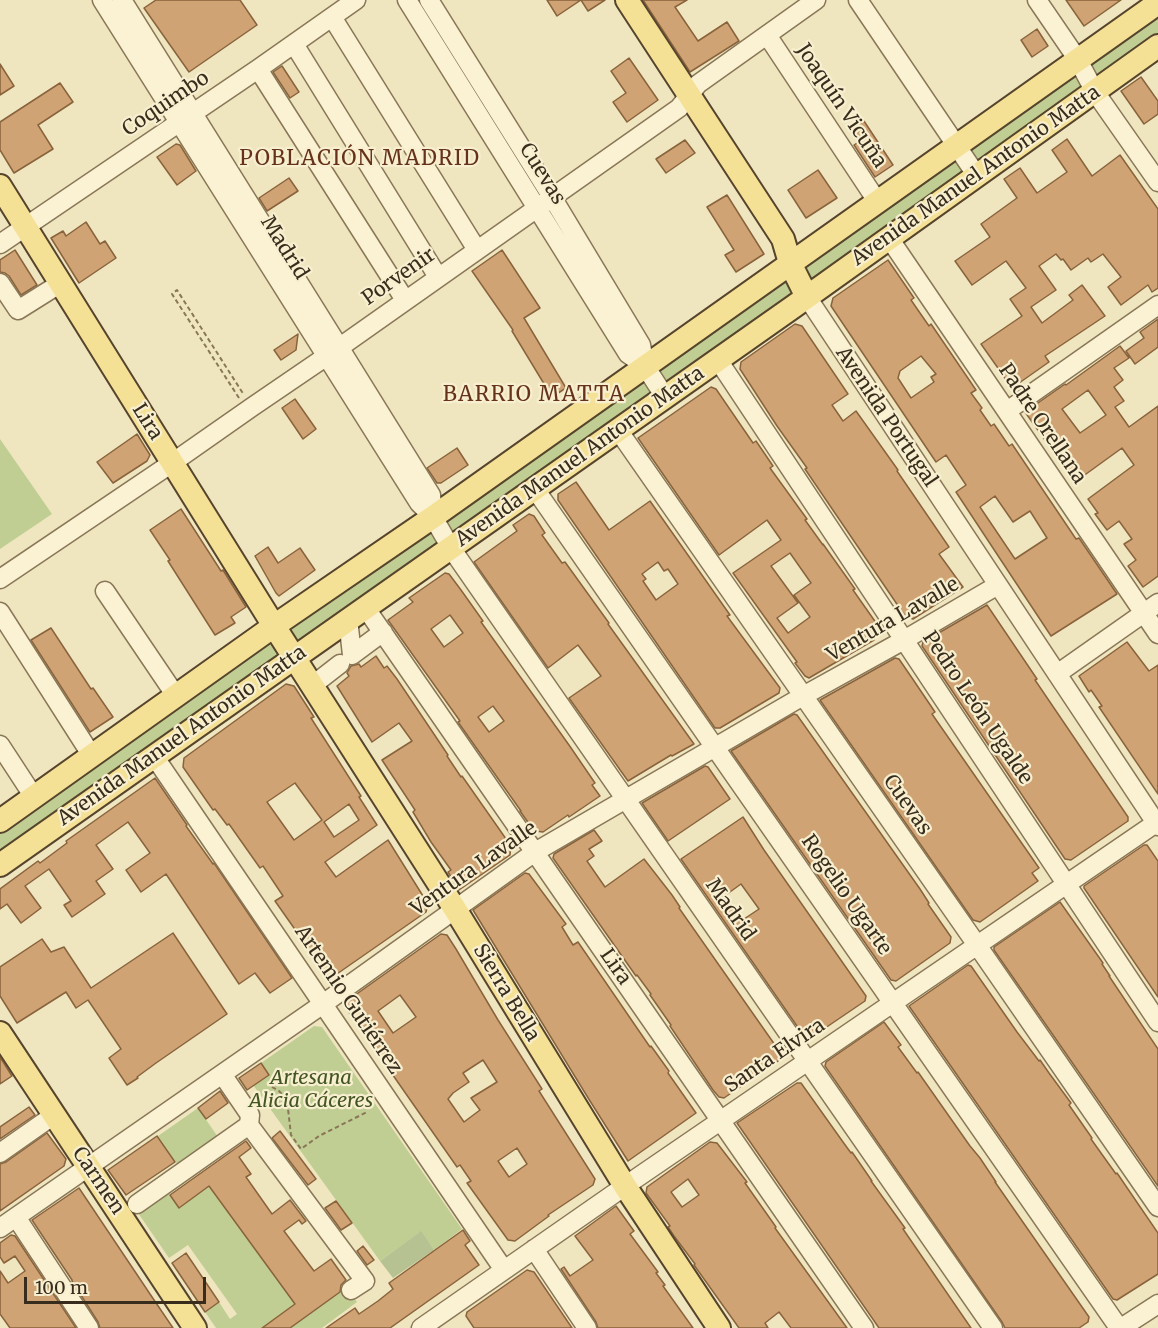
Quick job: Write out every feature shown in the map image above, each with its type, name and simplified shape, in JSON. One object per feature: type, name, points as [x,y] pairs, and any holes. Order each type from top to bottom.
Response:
[{"type":"main road","name":"Avenida Portugal","points":[[627,0],[783,239],[790,263],[807,297]]},
{"type":"main road","name":"Avenida Manuel Antonio Matta","points":[[0,820],[274,626],[433,517],[1158,3]]},
{"type":"main road","name":"Avenida Manuel Antonio Matta","points":[[0,865],[718,360],[1158,46]]},
{"type":"main road","name":"Lira","points":[[0,186],[274,626],[302,652]]},
{"type":"main road","name":"Sierra Bella","points":[[302,652],[313,685],[455,909],[625,1186],[719,1328]]},
{"type":"main road","name":"Carmen","points":[[0,1033],[195,1328]]},
{"type":"street","name":"Madrid","points":[[102,0],[185,118],[333,352],[431,495],[433,517],[451,548],[993,1328]]},
{"type":"street","name":"Madrid","points":[[122,0],[185,118]]},
{"type":"street","name":"Coquimbo","points":[[0,244],[356,0]]},
{"type":"street","name":"Cuevas","points":[[407,0],[628,354],[645,366],[665,397]]},
{"type":"street","name":"Cuevas","points":[[429,0],[641,345],[645,366]]},
{"type":"street","name":"Porvenir","points":[[0,579],[333,352],[679,108],[698,84],[816,0]]},
{"type":"street","points":[[858,0],[977,176]]},
{"type":"street","points":[[1042,2],[1095,92],[1158,182]]},
{"type":"street","points":[[332,17],[477,250]]},
{"type":"street","name":"Joaquín Vicuña","points":[[766,35],[877,201]]},
{"type":"street","points":[[294,44],[438,277]]},
{"type":"street","points":[[258,69],[405,300]]},
{"type":"street","name":"Padre Orellana","points":[[889,238],[1007,411],[1151,608],[1158,634]]},
{"type":"street","points":[[0,283],[18,310],[61,284]]},
{"type":"street","name":"Avenida Portugal","points":[[807,297],[1157,824]]},
{"type":"street","points":[[1007,411],[1158,305]]},
{"type":"street","name":"Pedro León Ugalde","points":[[718,360],[1158,1022]]},
{"type":"street","name":"Cuevas","points":[[618,430],[1158,1208]]},
{"type":"street","name":"Rogelio Ugarte","points":[[535,489],[1120,1328]]},
{"type":"street","name":"Ventura Lavalle","points":[[0,1228],[323,1004],[535,852],[998,585]]},
{"type":"street","points":[[105,591],[176,696]]},
{"type":"street","points":[[1057,674],[1151,608]]},
{"type":"street","points":[[0,612],[92,756]]},
{"type":"street","points":[[343,662],[357,613]]},
{"type":"street","name":"Lira","points":[[357,613],[383,632],[864,1328]]},
{"type":"street","points":[[313,685],[383,632]]},
{"type":"street","points":[[302,652],[343,662]]},
{"type":"street","points":[[0,745],[34,797]]},
{"type":"street","name":"Artemio Gutiérrez","points":[[154,756],[504,1270]]},
{"type":"street","name":"Santa Elvira","points":[[421,1328],[446,1321],[504,1270],[534,1249],[1157,824]]},
{"type":"street","points":[[222,1074],[250,1115],[249,1125],[364,1281],[351,1290]]},
{"type":"street","points":[[0,1153],[54,1115]]},
{"type":"street","points":[[137,1204],[249,1125]]},
{"type":"street","points":[[16,1217],[89,1328]]},
{"type":"street","points":[[534,1249],[586,1328]]},
{"type":"street","points":[[1120,1328],[1158,1304]]},
{"type":"path","points":[[237,396],[172,294],[177,290],[242,392]]},
{"type":"path","points":[[272,1087],[287,1100],[291,1135],[301,1149],[319,1136],[367,1112]]},
{"type":"green space","points":[[1158,15],[1158,38],[0,855],[0,832]]},
{"type":"green space","points":[[0,439],[52,514],[0,549]]},
{"type":"green space","name":"Artesana Alicia Cáceres","points":[[314,1026],[322,1027],[462,1229],[434,1250],[420,1232],[380,1261],[253,1085],[269,1075],[261,1063]]},
{"type":"green space","points":[[198,1108],[218,1137],[178,1165],[158,1136]]},
{"type":"green space","points":[[209,1186],[295,1304],[264,1326],[265,1328],[216,1328],[205,1312],[219,1302],[230,1319],[237,1314],[188,1245],[169,1258],[138,1213],[167,1191],[179,1208]]},
{"type":"green space","points":[[421,1231],[434,1250],[393,1278],[380,1261]]},
{"type":"green space","points":[[346,1287],[357,1302],[322,1328],[290,1328]]},
{"type":"building","points":[[156,0],[240,0],[257,25],[189,72],[144,8]]},
{"type":"building","points":[[547,0],[581,0],[557,16]]},
{"type":"building","points":[[581,0],[605,0],[588,11]]},
{"type":"building","points":[[643,0],[687,0],[675,7],[698,41],[727,22],[739,41],[690,72]]},
{"type":"building","points":[[1066,0],[1121,0],[1084,26]]},
{"type":"building","points":[[1037,29],[1048,46],[1032,57],[1021,40]]},
{"type":"building","points":[[629,58],[658,100],[627,122],[613,102],[626,93],[611,71]]},
{"type":"building","points":[[0,64],[14,86],[0,95]]},
{"type":"building","points":[[282,66],[299,92],[290,98],[273,72]]},
{"type":"building","points":[[1141,77],[1158,101],[1158,114],[1144,124],[1121,91]]},
{"type":"building","points":[[60,83],[73,102],[38,125],[53,149],[14,173],[0,150],[0,122]]},
{"type":"building","points":[[864,121],[893,165],[875,177],[854,145],[863,139],[850,130]]},
{"type":"building","points":[[1067,139],[1092,176],[1120,155],[1158,209],[1158,288],[1152,292],[1148,285],[1121,305],[1108,287],[1121,277],[1103,254],[1091,262],[1088,258],[1071,270],[1056,254],[1039,266],[1056,290],[1031,307],[1042,323],[1073,300],[1069,295],[1082,285],[1105,316],[1045,356],[1049,362],[1012,388],[981,344],[1022,316],[1010,299],[1026,288],[1006,261],[972,285],[955,261],[990,237],[981,224],[1017,198],[1004,179],[1020,168],[1037,193],[1067,172],[1052,150]]},
{"type":"building","points":[[685,140],[695,153],[666,173],[656,159]]},
{"type":"building","points":[[176,144],[180,145],[196,171],[177,185],[157,157]]},
{"type":"building","points":[[818,170],[837,198],[806,218],[788,190]]},
{"type":"building","points":[[289,178],[298,191],[267,211],[259,198]]},
{"type":"building","points":[[727,195],[764,254],[736,272],[725,255],[734,250],[707,207]]},
{"type":"building","points":[[86,222],[100,244],[105,241],[116,258],[79,283],[51,238],[63,231],[66,236]]},
{"type":"building","points":[[15,250],[37,285],[21,295],[9,276],[0,272],[0,260]]},
{"type":"building","points":[[502,250],[540,308],[524,318],[566,388],[552,397],[513,330],[472,271]]},
{"type":"building","points":[[888,260],[914,298],[911,300],[929,326],[931,324],[976,390],[971,393],[982,408],[980,410],[991,426],[994,424],[1009,446],[1012,444],[1076,539],[1079,538],[1117,594],[1051,636],[956,492],[966,485],[946,455],[936,462],[831,306],[833,298]],"holes":[[[921,356],[936,374],[931,377],[934,382],[911,398],[898,378],[900,371]],[[995,496],[1013,522],[1030,511],[1047,538],[1015,559],[980,507]]]},
{"type":"building","points":[[1158,319],[1158,347],[1135,364],[1126,351],[1144,338],[1140,332]]},
{"type":"building","points":[[795,324],[802,326],[848,394],[832,405],[843,421],[856,411],[949,547],[939,554],[963,587],[913,619],[905,616],[740,369],[741,362]]},
{"type":"building","points":[[298,334],[296,350],[281,360],[274,350]]},
{"type":"building","points":[[1120,346],[1129,358],[1114,368],[1123,380],[1114,387],[1124,401],[1115,407],[1129,427],[1158,406],[1158,576],[1143,587],[1128,566],[1136,560],[1124,544],[1132,539],[1119,521],[1107,530],[1095,514],[1098,513],[1088,499],[1134,465],[1122,448],[1075,482],[1025,412]],"holes":[[[1088,390],[1106,415],[1080,433],[1062,409]]]},
{"type":"building","points":[[711,387],[716,389],[753,443],[756,441],[773,466],[770,468],[879,627],[874,640],[809,678],[805,676],[733,573],[781,540],[767,520],[719,555],[638,438]],"holes":[[[790,553],[811,583],[794,595],[810,617],[788,633],[777,618],[798,603],[771,566]]]},
{"type":"building","points":[[295,399],[316,429],[303,439],[282,408]]},
{"type":"building","points":[[137,434],[150,455],[147,461],[113,483],[97,462]]},
{"type":"building","points":[[457,448],[468,465],[441,483],[437,483],[427,468]]},
{"type":"building","points":[[576,482],[609,530],[650,501],[730,615],[727,616],[780,688],[779,693],[720,728],[715,728],[558,500],[558,494]],"holes":[[[658,562],[664,571],[668,569],[678,584],[656,600],[643,581],[646,579],[642,574]]]},
{"type":"building","points":[[181,509],[246,607],[231,617],[235,623],[215,635],[150,530]]},
{"type":"building","points":[[529,514],[534,516],[545,533],[542,535],[562,563],[565,562],[694,744],[628,781],[569,698],[601,676],[578,645],[548,668],[474,562],[517,531],[513,525]]},
{"type":"building","points":[[268,547],[278,563],[300,548],[315,570],[279,596],[255,556]]},
{"type":"building","points":[[445,573],[449,574],[595,783],[592,785],[600,796],[543,832],[535,831],[388,620],[413,602],[409,598]],"holes":[[[450,615],[463,633],[444,647],[431,629]],[[493,706],[504,721],[489,732],[478,717]]]},
{"type":"building","points":[[987,605],[1128,817],[1128,821],[1071,860],[1065,859],[922,646],[923,642]]},
{"type":"building","points":[[51,628],[91,689],[93,688],[113,717],[90,732],[31,640]]},
{"type":"building","points":[[1127,642],[1149,671],[1158,665],[1158,794],[1099,707],[1102,706],[1079,676]]},
{"type":"building","points":[[376,656],[384,668],[387,666],[397,679],[461,777],[511,846],[510,855],[459,890],[448,872],[451,870],[431,842],[413,812],[415,810],[382,760],[412,741],[399,723],[372,742],[337,686],[349,676],[347,673],[351,666],[359,664],[361,667]]},
{"type":"building","points":[[895,658],[899,659],[935,712],[932,714],[1039,868],[1032,873],[1038,881],[980,922],[973,920],[820,700]]},
{"type":"building","points":[[286,684],[294,686],[314,717],[311,718],[377,825],[325,862],[336,877],[388,840],[428,904],[426,912],[334,976],[327,975],[275,901],[283,896],[263,866],[260,868],[229,824],[227,825],[215,809],[213,810],[183,767],[184,758]],"holes":[[[295,783],[322,820],[294,840],[267,802]],[[349,804],[359,820],[334,837],[324,822]]]},
{"type":"building","points":[[794,714],[797,715],[920,889],[951,937],[950,943],[896,981],[891,980],[731,751]]},
{"type":"building","points":[[705,766],[730,799],[668,841],[642,803]]},
{"type":"building","points":[[155,778],[292,978],[270,993],[255,973],[239,984],[166,874],[141,892],[126,870],[150,853],[128,822],[96,845],[113,869],[96,881],[105,894],[72,917],[64,905],[71,901],[49,869],[25,886],[41,908],[21,923],[7,904],[0,909],[0,889],[38,861],[40,863],[67,843],[66,841]]},
{"type":"building","points":[[743,817],[866,996],[865,1001],[806,1039],[681,859]],"holes":[[[741,884],[759,909],[741,921],[723,897]]]},
{"type":"building","points":[[594,830],[602,841],[589,849],[594,856],[587,861],[605,887],[644,859],[672,895],[782,1055],[781,1059],[724,1098],[719,1097],[713,1090],[651,994],[553,858],[554,854]]},
{"type":"building","points":[[1147,845],[1158,861],[1158,997],[1084,888]]},
{"type":"building","points":[[525,873],[529,874],[566,924],[562,927],[573,945],[578,942],[696,1113],[628,1161],[473,910]]},
{"type":"building","points":[[1060,902],[1103,963],[1109,976],[1158,1049],[1158,1186],[994,950],[994,947]]},
{"type":"building","points":[[173,933],[227,1014],[127,1085],[109,1058],[121,1049],[88,1000],[76,1008],[66,992],[17,1023],[0,996],[0,967],[42,939],[51,952],[64,947],[91,988]]},
{"type":"building","points":[[441,934],[447,935],[542,1089],[539,1091],[595,1179],[593,1185],[548,1215],[515,1241],[508,1240],[467,1183],[471,1181],[460,1165],[457,1167],[344,1003]],"holes":[[[400,995],[416,1017],[393,1033],[378,1011]],[[483,1060],[497,1082],[471,1098],[480,1110],[464,1122],[448,1099],[469,1082],[463,1073]],[[517,1148],[527,1164],[509,1177],[498,1161]]]},
{"type":"building","points":[[968,965],[971,966],[1071,1103],[1069,1105],[1091,1139],[1158,1233],[1158,1274],[1117,1300],[1113,1299],[909,1006]]},
{"type":"building","points":[[884,1022],[901,1045],[898,1047],[980,1158],[1089,1317],[1088,1322],[1079,1328],[1005,1328],[825,1066],[826,1062]]},
{"type":"building","points":[[0,1057],[12,1076],[0,1084]]},
{"type":"building","points":[[261,1063],[269,1075],[247,1090],[239,1078]]},
{"type":"building","points":[[797,1083],[801,1083],[852,1152],[971,1328],[879,1328],[737,1123]]},
{"type":"building","points":[[220,1091],[228,1103],[206,1119],[198,1108]]},
{"type":"building","points":[[29,1107],[35,1115],[0,1139],[0,1127]]},
{"type":"building","points":[[280,1131],[316,1179],[308,1185],[272,1138]]},
{"type":"building","points":[[47,1133],[66,1159],[64,1166],[0,1211],[0,1164]]},
{"type":"building","points":[[157,1136],[175,1162],[126,1195],[108,1170]]},
{"type":"building","points":[[246,1141],[251,1148],[239,1157],[251,1174],[246,1177],[272,1214],[290,1200],[306,1221],[302,1224],[299,1220],[284,1231],[314,1271],[331,1259],[346,1280],[341,1285],[340,1292],[290,1328],[262,1328],[295,1304],[209,1186],[179,1208],[170,1195]]},
{"type":"building","points":[[710,1142],[717,1143],[747,1182],[745,1183],[775,1228],[847,1328],[791,1328],[779,1312],[765,1323],[768,1328],[739,1328],[668,1227],[670,1226],[646,1193],[647,1187]],"holes":[[[688,1179],[699,1195],[682,1207],[671,1192]]]},
{"type":"building","points":[[79,1188],[173,1328],[100,1328],[72,1280],[32,1220]]},
{"type":"building","points":[[336,1201],[352,1223],[341,1230],[325,1208]]},
{"type":"building","points":[[616,1206],[634,1231],[630,1234],[658,1272],[656,1273],[665,1285],[663,1286],[693,1328],[598,1328],[561,1269],[564,1267],[570,1276],[593,1260],[575,1236]]},
{"type":"building","points":[[463,1230],[470,1241],[465,1245],[479,1265],[390,1328],[326,1328],[355,1308],[359,1314],[378,1301],[393,1289],[389,1283]]},
{"type":"building","points":[[11,1235],[15,1236],[76,1328],[10,1328],[0,1314],[0,1271],[8,1283],[25,1271],[15,1256],[4,1263],[0,1257],[0,1243]]},
{"type":"building","points":[[363,1246],[374,1260],[367,1265],[357,1251]]},
{"type":"building","points":[[186,1253],[219,1302],[205,1312],[172,1263]]},
{"type":"building","points":[[527,1270],[534,1272],[572,1328],[474,1328],[466,1316],[467,1312]]},
{"type":"district","name":"POBLACIÓN MADRID","points":[[360,159]]},
{"type":"district","name":"BARRIO MATTA","points":[[534,395]]}]
